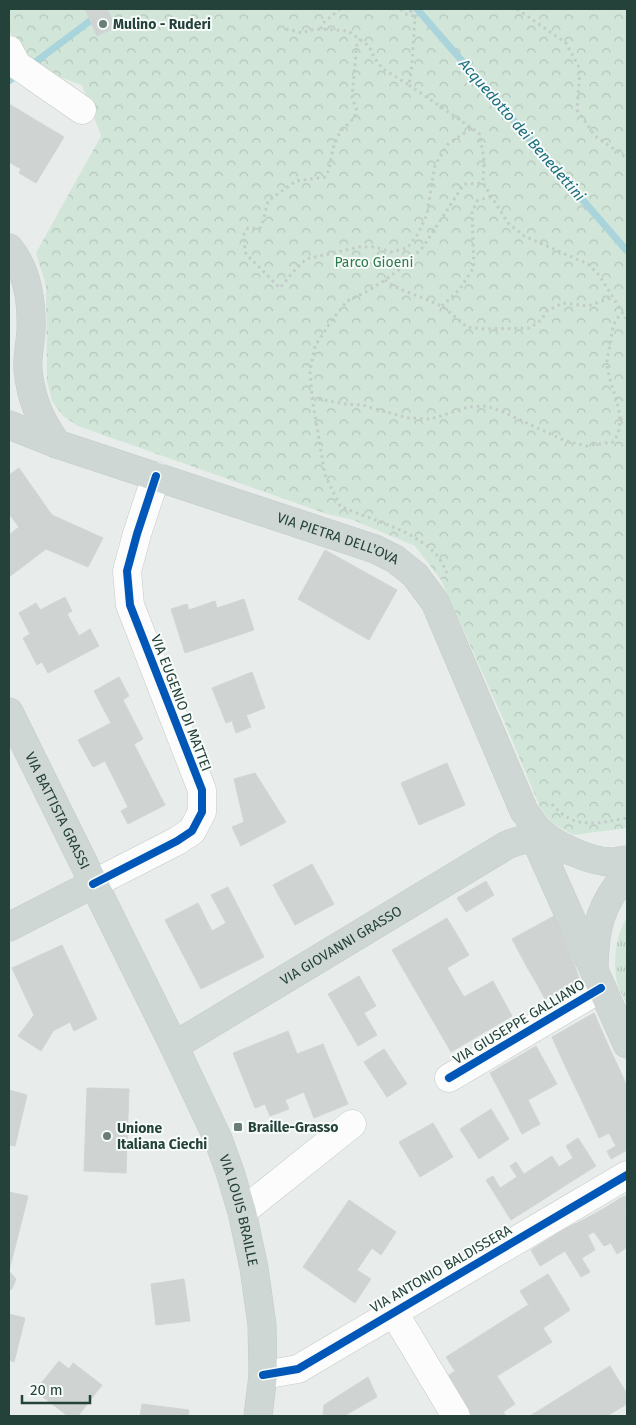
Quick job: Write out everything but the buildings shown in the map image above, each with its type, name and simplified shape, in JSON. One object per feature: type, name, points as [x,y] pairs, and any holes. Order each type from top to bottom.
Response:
[{"type":"main road","points":[[9,248],[22,269],[29,289],[31,331],[28,368],[33,401],[46,429],[57,444]]},
{"type":"main road","points":[[9,380],[31,331]]},
{"type":"main road","name":"VIA PIETRA DELL'OVA","points":[[9,425],[57,444],[375,549],[395,559],[415,575],[435,602],[524,811],[538,829],[553,842],[592,858],[612,862],[627,860]]},
{"type":"main road","name":"VIA BATTISTA GRASSI","points":[[9,712],[93,884]]},
{"type":"main road","points":[[507,845],[521,832],[525,824],[524,811]]},
{"type":"main road","points":[[507,845],[525,838],[565,861],[587,870],[627,873]]},
{"type":"main road","name":"VIA GIOVANNI GRASSO","points":[[174,1046],[507,845]]},
{"type":"main road","points":[[538,845],[627,1044]]},
{"type":"main road","points":[[598,979],[596,934],[602,911],[627,873]]},
{"type":"main road","points":[[9,926],[93,884]]},
{"type":"main road","name":"VIA LOUIS BRAILLE","points":[[93,884],[218,1138],[230,1172],[242,1212],[254,1268],[262,1325],[263,1376],[258,1416]]},
{"type":"street","points":[[9,50],[17,65],[82,110]]},
{"type":"street","name":"VIA EUGENIO DI MATTEI","points":[[93,884],[177,841],[192,831],[202,812],[202,790],[130,605],[128,571],[137,534],[156,476]]},
{"type":"street","name":"VIA GIUSEPPE GALLIANO","points":[[449,1078],[598,979]]},
{"type":"street","points":[[242,1212],[352,1124]]},
{"type":"street","name":"VIA ANTONIO BALDISSERA","points":[[263,1376],[298,1369],[393,1311],[627,1175]]},
{"type":"street","points":[[393,1311],[456,1416]]},
{"type":"path","points":[[322,29],[323,23],[340,9]]},
{"type":"path","points":[[401,9],[405,14],[415,16]]},
{"type":"path","points":[[408,85],[412,65],[415,16],[409,9]]},
{"type":"path","points":[[517,9],[566,43],[580,69],[576,110],[595,136],[627,158]]},
{"type":"path","points":[[286,29],[303,33],[322,29],[348,31],[368,46],[375,59],[383,68],[479,133],[484,158],[484,183],[508,223],[524,236],[588,264],[599,275],[627,320]]},
{"type":"path","points":[[361,39],[357,43],[352,97],[357,111],[354,118],[340,132],[333,148],[329,170],[325,177],[296,181],[268,202],[260,228],[248,228],[244,236],[246,254],[280,288],[306,259],[359,247],[375,247],[391,252],[407,248],[418,234],[427,214],[435,165],[448,144],[472,128]]},
{"type":"path","points":[[449,576],[436,554],[418,540],[396,527],[340,506],[326,475],[312,398],[310,371],[316,346],[332,320],[347,301],[385,280],[405,265],[423,247],[464,184],[484,183]]},
{"type":"path","points":[[442,306],[460,289],[474,267],[472,213],[477,201],[492,196]]},
{"type":"path","points":[[385,280],[394,286],[442,306],[467,327],[485,329],[530,328],[541,320],[547,311],[563,303],[588,306],[613,297]]},
{"type":"path","points":[[312,398],[346,404],[362,404],[408,418],[432,419],[468,407],[486,406],[563,440],[586,446],[613,442],[617,437],[620,419],[607,363],[616,318],[623,313]]},
{"type":"path","points":[[620,419],[627,416]]},
{"type":"path","points":[[547,797],[557,810],[567,818],[591,824],[627,818]]},
{"type":"green space","name":"Parco Gioeni","points":[[9,9],[627,9],[627,828],[573,835],[551,822],[540,807],[441,580],[415,546],[353,520],[327,514],[78,426],[63,416],[52,401],[47,381],[46,286],[36,253],[101,136],[82,85],[25,64],[9,30]]},
{"type":"green space","points":[[627,917],[627,1005],[617,983],[615,966],[616,949]]},
{"type":"waterway","name":"Acquedotto dei Benedettini","points":[[417,9],[627,251]]},
{"type":"waterway","name":"Acquedotto dei Benedettini","points":[[30,66],[90,21]]},
{"type":"waterway","name":"Acquedotto dei Benedettini","points":[[9,81],[19,73]]},
{"type":"cycle path","points":[[93,884],[177,841],[192,831],[202,812],[202,790],[130,605],[127,571],[156,476]]},
{"type":"cycle path","points":[[449,1078],[601,988]]},
{"type":"cycle path","points":[[263,1375],[298,1369],[627,1175]]},
{"type":"place","name":"Mulino - Ruderi","points":[[103,24]]},
{"type":"place","name":"Braille-Grasso","points":[[238,1127]]},
{"type":"place","name":"Unione Italiana Ciechi","points":[[107,1136]]}]
